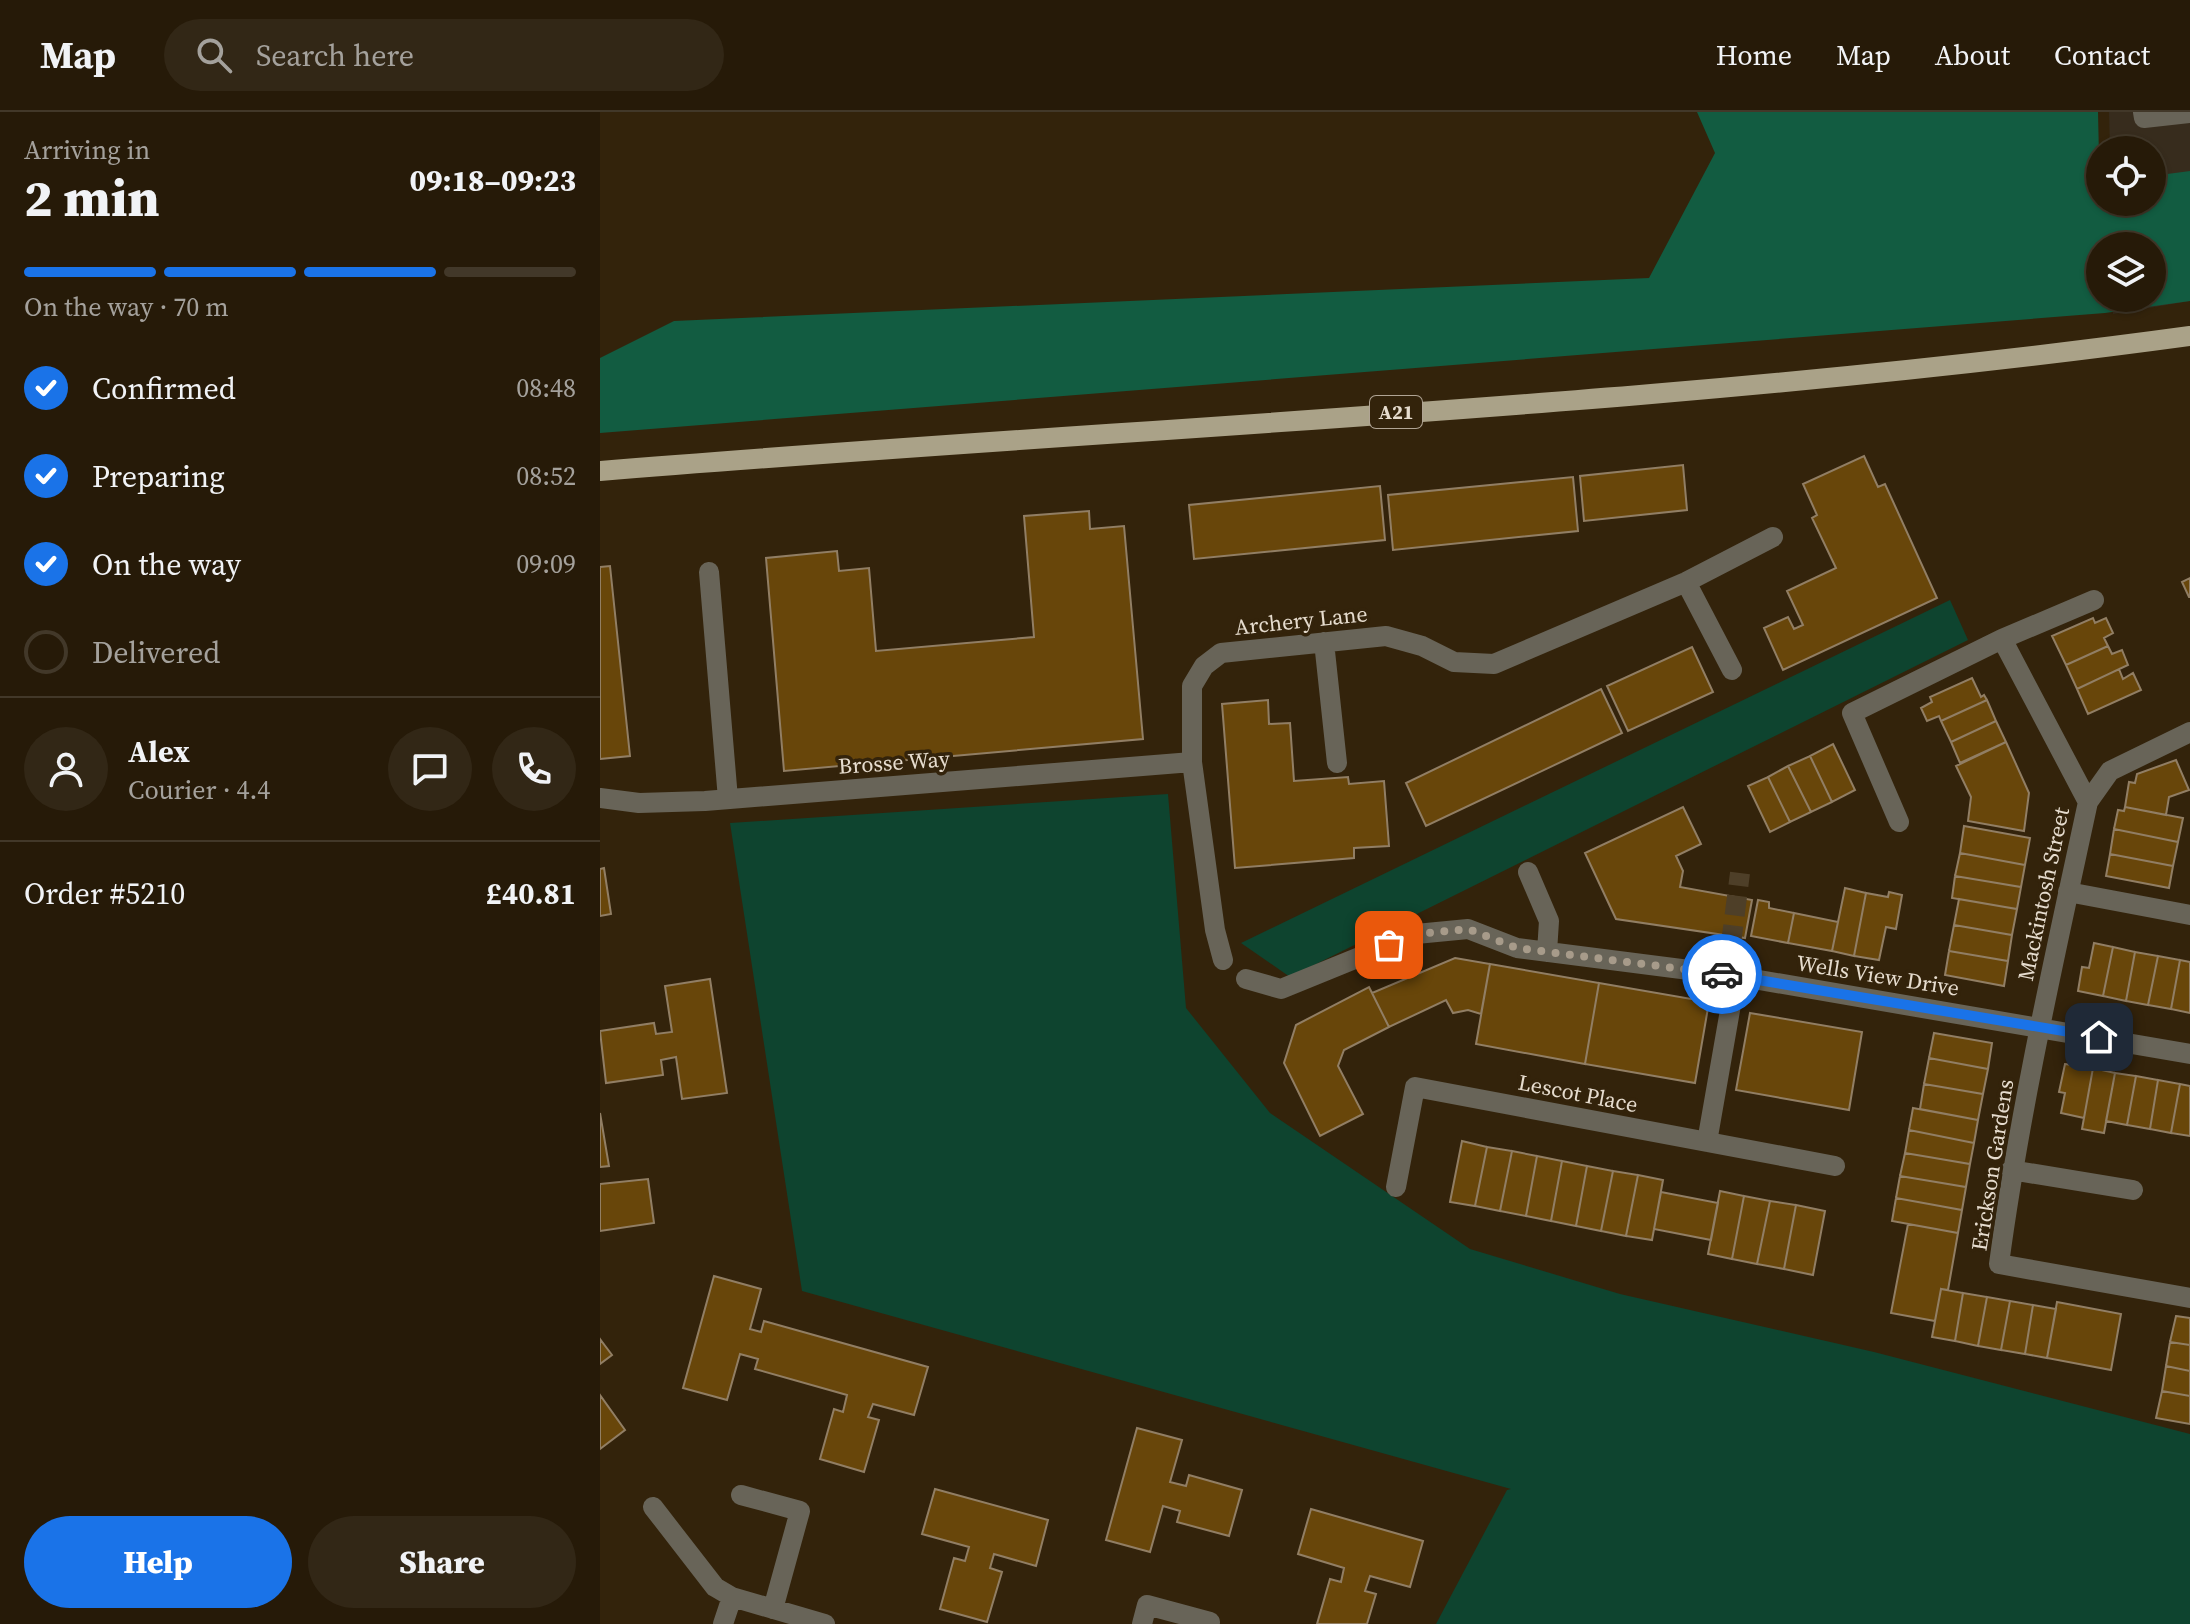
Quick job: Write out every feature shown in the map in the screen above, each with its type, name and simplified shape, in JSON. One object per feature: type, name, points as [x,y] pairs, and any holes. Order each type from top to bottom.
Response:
[{"type":"main road","name":"A21","points":[[600,471],[1710,389],[1946,366],[2190,336]]},
{"type":"street","points":[[2143,112],[2144,118],[2190,113]]},
{"type":"street","name":"Archery Lane","points":[[1223,960],[1215,930],[1192,762],[1192,686],[1204,666],[1221,653],[1386,636],[1422,646],[1454,662],[1494,664],[1686,582],[1773,537]]},
{"type":"street","points":[[709,572],[728,799]]},
{"type":"street","points":[[1686,582],[1732,670]]},
{"type":"street","points":[[1899,822],[1852,713],[2002,639],[2094,600]]},
{"type":"street","points":[[2002,639],[2088,802]]},
{"type":"street","points":[[1324,642],[1337,763]]},
{"type":"street","name":"Mackintosh Street","points":[[2039,1026],[2088,802],[2110,771],[2190,732]]},
{"type":"street","name":"Brosse Way","points":[[600,798],[639,803],[728,799],[1192,762]]},
{"type":"street","points":[[1528,872],[1549,921],[1547,952]]},
{"type":"street","points":[[2068,892],[2190,915]]},
{"type":"street","name":"Wells View Drive","points":[[1246,979],[1281,989],[1416,934],[1468,929],[1517,948],[1736,976],[2190,1054]]},
{"type":"street","points":[[1707,1142],[1736,976]]},
{"type":"street","name":"Erickson Gardens","points":[[2039,1026],[2011,1170],[1999,1264],[2190,1298]]},
{"type":"street","name":"Lescot Place","points":[[1396,1187],[1415,1087],[1835,1166]]},
{"type":"street","points":[[2011,1170],[2133,1190]]},
{"type":"street","points":[[741,1495],[800,1511],[773,1609]]},
{"type":"street","points":[[653,1507],[715,1587],[732,1597],[825,1624]]},
{"type":"street","points":[[723,1624],[732,1597]]},
{"type":"street","points":[[1142,1624],[1147,1605],[1210,1622]]},
{"type":"shaded area","points":[[2109,112],[2190,112],[2190,301],[2166,305],[2166,232],[2152,232],[2152,216],[2166,216],[2166,136],[2110,136]]},
{"type":"green space","points":[[1697,112],[2098,112],[2099,136],[2086,136],[2086,216],[2166,216],[2166,174],[2190,171],[2190,301],[2166,304],[2166,232],[2086,232],[2086,312],[2112,312],[600,433],[600,358],[674,321],[1649,278],[1715,153]]},
{"type":"green space","points":[[1950,600],[1968,640],[1290,977],[1241,943]]},
{"type":"green space","points":[[1168,794],[1186,1008],[1270,1113],[1470,1249],[1620,1294],[1874,1352],[2190,1434],[2190,1624],[1436,1624],[1507,1490],[1511,1489],[802,1291],[730,823]]},
{"type":"building","points":[[1864,456],[1878,487],[1885,484],[1937,598],[1783,670],[1764,628],[1788,617],[1794,629],[1803,625],[1787,591],[1836,568],[1812,518],[1817,515],[1803,484]]},
{"type":"building","points":[[1683,465],[1687,510],[1584,521],[1580,476]]},
{"type":"building","points":[[1573,477],[1578,531],[1393,550],[1388,495]]},
{"type":"building","points":[[1380,486],[1385,540],[1194,559],[1189,505]]},
{"type":"building","points":[[1089,511],[1090,529],[1124,526],[1143,739],[784,771],[766,558],[837,551],[839,571],[869,568],[876,651],[1034,637],[1024,516]]},
{"type":"building","points":[[610,566],[630,756],[600,759],[600,567]]},
{"type":"building","points":[[2190,578],[2190,597],[2189,597],[2182,582]]},
{"type":"building","points":[[2093,618],[2095,623],[2106,618],[2113,633],[2104,638],[2108,646],[2066,665],[2052,636]]},
{"type":"building","points":[[2108,646],[2112,654],[2122,650],[2128,665],[2077,689],[2066,665]]},
{"type":"building","points":[[1692,647],[1713,692],[1628,731],[1607,686]]},
{"type":"building","points":[[2119,669],[2123,679],[2133,673],[2141,690],[2088,714],[2077,689]]},
{"type":"building","points":[[1972,678],[1981,697],[1984,695],[1987,700],[1941,721],[1939,716],[1927,721],[1921,708],[1932,702],[1930,697]]},
{"type":"building","points":[[1601,689],[1622,733],[1426,826],[1406,783]]},
{"type":"building","points":[[1268,700],[1269,724],[1290,723],[1294,781],[1348,777],[1349,784],[1384,781],[1389,846],[1354,848],[1354,858],[1235,868],[1222,704]]},
{"type":"building","points":[[1987,700],[1996,721],[1951,742],[1941,721]]},
{"type":"building","points":[[1996,721],[2006,742],[1960,763],[1951,742]]},
{"type":"building","points":[[2006,742],[2029,793],[2024,831],[1968,821],[1971,797],[1956,766]]},
{"type":"building","points":[[1833,744],[1855,790],[1832,802],[1810,756]]},
{"type":"building","points":[[1810,756],[1832,802],[1811,812],[1788,766]]},
{"type":"building","points":[[2176,760],[2189,790],[2169,797],[2166,815],[2125,807],[2129,782],[2135,783],[2137,774]]},
{"type":"building","points":[[1788,766],[1811,812],[1790,822],[1768,777]]},
{"type":"building","points":[[1768,777],[1790,822],[1770,832],[1748,786]]},
{"type":"building","points":[[1683,807],[1701,844],[1676,856],[1683,871],[1680,887],[1752,900],[1745,938],[1616,919],[1585,853]]},
{"type":"building","points":[[2125,807],[2183,818],[2178,842],[2114,829],[2118,810],[2124,811]]},
{"type":"building","points":[[1964,826],[2030,838],[2025,865],[1960,853]]},
{"type":"building","points":[[2114,829],[2178,842],[2173,866],[2110,854]]},
{"type":"building","points":[[1960,853],[2025,865],[2021,887],[1955,876]]},
{"type":"building","points":[[2110,854],[2173,866],[2169,888],[2106,876]]},
{"type":"building","points":[[604,868],[611,914],[600,916],[600,869]]},
{"type":"building","points":[[1955,876],[2021,887],[2017,909],[1952,898]]},
{"type":"building","points":[[1845,888],[1866,893],[1854,956],[1832,951]]},
{"type":"building","points":[[1889,892],[1902,895],[1896,929],[1886,927],[1879,960],[1854,956],[1866,893],[1888,897]]},
{"type":"building","points":[[1959,899],[2017,909],[2012,935],[1954,925]]},
{"type":"building","points":[[1758,900],[1769,902],[1769,908],[1794,913],[1788,943],[1751,936]]},
{"type":"building","points":[[1794,913],[1838,922],[1832,951],[1788,943]]},
{"type":"building","points":[[1954,925],[2012,935],[2008,961],[1949,951]]},
{"type":"building","points":[[2094,943],[2113,947],[2103,996],[2078,991],[2082,967],[2089,968]]},
{"type":"building","points":[[2113,947],[2135,952],[2126,1001],[2103,996]]},
{"type":"building","points":[[1949,951],[2008,961],[2004,986],[1945,975]]},
{"type":"building","points":[[2135,952],[2158,956],[2148,1005],[2126,1001]]},
{"type":"building","points":[[2158,956],[2180,960],[2171,1009],[2148,1005]]},
{"type":"building","points":[[1455,958],[1490,964],[1481,1014],[1468,1010],[1453,1013],[1446,1000],[1389,1027],[1372,993]]},
{"type":"building","points":[[2180,960],[2190,962],[2190,1013],[2171,1009]]},
{"type":"building","points":[[1490,964],[1599,983],[1585,1064],[1476,1044]]},
{"type":"building","points":[[710,979],[727,1093],[682,1099],[676,1057],[661,1060],[663,1075],[606,1083],[600,1031],[654,1023],[656,1034],[672,1032],[665,986]]},
{"type":"building","points":[[1599,983],[1709,1002],[1695,1083],[1585,1064]]},
{"type":"building","points":[[1369,987],[1389,1027],[1344,1050],[1338,1066],[1363,1114],[1320,1136],[1284,1063],[1296,1025]]},
{"type":"building","points":[[1750,1013],[1862,1032],[1849,1110],[1736,1090]]},
{"type":"building","points":[[1934,1033],[1992,1043],[1988,1069],[1929,1058]]},
{"type":"building","points":[[1929,1058],[1988,1069],[1983,1094],[1924,1084]]},
{"type":"building","points":[[2065,1064],[2093,1068],[2084,1118],[2061,1113],[2065,1093],[2059,1092]]},
{"type":"building","points":[[2093,1068],[2115,1073],[2104,1133],[2082,1129]]},
{"type":"building","points":[[2115,1073],[2136,1076],[2127,1125],[2106,1121]]},
{"type":"building","points":[[2136,1076],[2158,1080],[2150,1129],[2127,1125]]},
{"type":"building","points":[[2158,1080],[2180,1084],[2171,1133],[2150,1129]]},
{"type":"building","points":[[1924,1084],[1983,1094],[1978,1120],[1920,1109]]},
{"type":"building","points":[[2180,1084],[2190,1086],[2190,1136],[2171,1133]]},
{"type":"building","points":[[1913,1108],[1978,1120],[1974,1143],[1909,1130]]},
{"type":"building","points":[[600,1113],[609,1166],[600,1167]]},
{"type":"building","points":[[1909,1130],[1974,1143],[1970,1164],[1905,1153]]},
{"type":"building","points":[[1462,1141],[1487,1147],[1475,1206],[1450,1202]]},
{"type":"building","points":[[1487,1147],[1512,1151],[1500,1211],[1475,1206]]},
{"type":"building","points":[[1512,1151],[1537,1156],[1526,1216],[1500,1211]]},
{"type":"building","points":[[1905,1153],[1970,1164],[1966,1187],[1900,1176]]},
{"type":"building","points":[[1537,1156],[1562,1161],[1551,1221],[1526,1216]]},
{"type":"building","points":[[1562,1161],[1587,1166],[1576,1226],[1551,1221]]},
{"type":"building","points":[[1587,1166],[1613,1171],[1601,1231],[1576,1226]]},
{"type":"building","points":[[1613,1171],[1638,1175],[1626,1236],[1601,1231]]},
{"type":"building","points":[[1638,1175],[1663,1180],[1652,1240],[1626,1236]]},
{"type":"building","points":[[1900,1176],[1966,1187],[1962,1210],[1896,1198]]},
{"type":"building","points":[[648,1179],[654,1223],[600,1231],[600,1184]]},
{"type":"building","points":[[1720,1191],[1744,1196],[1732,1259],[1708,1254]]},
{"type":"building","points":[[1661,1192],[1718,1203],[1711,1240],[1654,1229]]},
{"type":"building","points":[[1744,1196],[1770,1201],[1757,1264],[1732,1259]]},
{"type":"building","points":[[1896,1198],[1962,1210],[1958,1233],[1892,1221]]},
{"type":"building","points":[[1770,1201],[1796,1205],[1784,1269],[1757,1264]]},
{"type":"building","points":[[1796,1205],[1825,1211],[1813,1275],[1784,1269]]},
{"type":"building","points":[[1908,1224],[1958,1233],[1948,1290],[1941,1289],[1935,1321],[1891,1313]]},
{"type":"building","points":[[714,1276],[761,1289],[750,1329],[761,1332],[764,1321],[928,1367],[914,1415],[873,1404],[868,1417],[879,1420],[864,1472],[820,1459],[834,1409],[843,1412],[847,1395],[755,1369],[758,1359],[740,1354],[727,1400],[683,1388]]},
{"type":"building","points":[[1941,1289],[1963,1293],[1955,1341],[1932,1337]]},
{"type":"building","points":[[1963,1293],[1987,1297],[1978,1346],[1955,1341]]},
{"type":"building","points":[[1987,1297],[2010,1301],[2001,1350],[1978,1346]]},
{"type":"building","points":[[2010,1301],[2033,1305],[2025,1354],[2001,1350]]},
{"type":"building","points":[[2057,1302],[2121,1314],[2111,1370],[2047,1358]]},
{"type":"building","points":[[2033,1305],[2056,1309],[2047,1358],[2025,1354]]},
{"type":"building","points":[[2176,1316],[2190,1318],[2190,1345],[2170,1342]]},
{"type":"building","points":[[600,1339],[612,1355],[600,1364]]},
{"type":"building","points":[[2170,1342],[2190,1345],[2190,1371],[2166,1366]]},
{"type":"building","points":[[2166,1366],[2190,1371],[2190,1396],[2162,1391]]},
{"type":"building","points":[[2162,1391],[2190,1396],[2190,1424],[2156,1418]]},
{"type":"building","points":[[600,1395],[625,1430],[600,1449]]},
{"type":"building","points":[[1137,1428],[1182,1440],[1170,1482],[1186,1486],[1189,1475],[1242,1490],[1229,1536],[1177,1522],[1180,1511],[1163,1506],[1150,1552],[1106,1540]]},
{"type":"building","points":[[935,1489],[1048,1520],[1036,1566],[994,1554],[990,1568],[1002,1572],[987,1622],[940,1609],[954,1558],[965,1561],[969,1547],[922,1534]]},
{"type":"building","points":[[1311,1509],[1423,1541],[1410,1587],[1370,1576],[1365,1591],[1376,1594],[1367,1624],[1317,1624],[1330,1579],[1341,1582],[1344,1568],[1298,1554]]},
{"type":"tunnel","points":[[1727,975],[1740,873]]},
{"type":"way so far","points":[[1389,945],[1416,934],[1468,929],[1517,948],[1722,974]]},
{"type":"route","points":[[1722,974],[2099,1037]]}]
